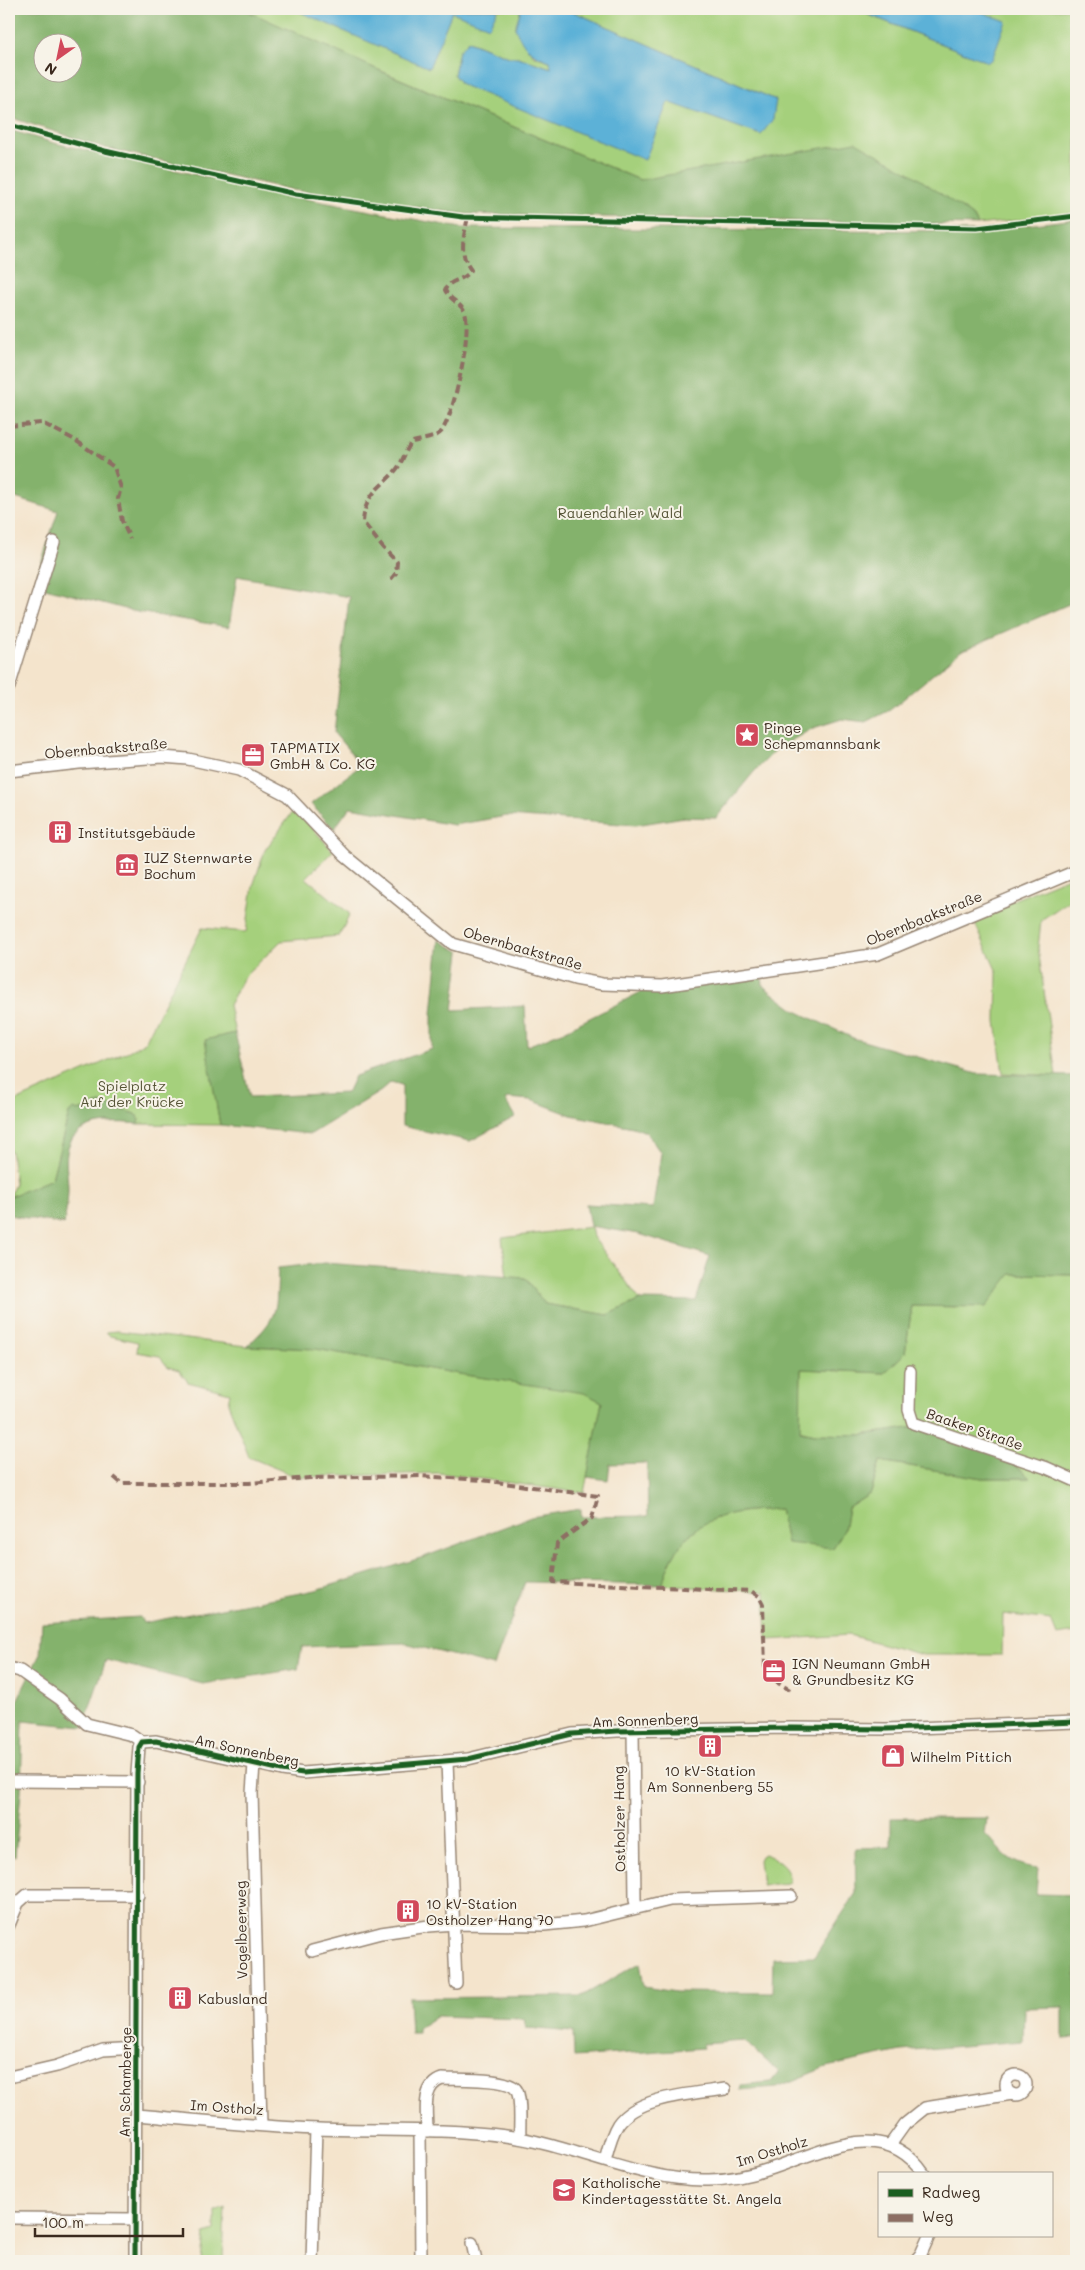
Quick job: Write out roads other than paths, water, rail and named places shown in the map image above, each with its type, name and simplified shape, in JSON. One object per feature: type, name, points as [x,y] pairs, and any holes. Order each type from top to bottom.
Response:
[{"type":"street","points":[[9,687],[52,564],[54,542]]},
{"type":"street","name":"Obernbaakstraße","points":[[9,771],[79,763],[162,757],[188,759],[239,770],[288,795],[345,856],[453,944],[575,979],[602,984],[638,987],[662,986],[813,962],[863,958],[878,954],[1076,871]]},
{"type":"street","name":"Baaker Straße","points":[[910,1371],[909,1410],[913,1423],[929,1430],[1047,1468],[1076,1481]]},
{"type":"street","name":"Am Sonnenberg","points":[[9,1668],[20,1671],[60,1699],[87,1724],[132,1735],[142,1742],[156,1741],[254,1764],[303,1773],[447,1762],[468,1759],[572,1734],[632,1730],[886,1729],[1076,1722]]},
{"type":"street","name":"Ostholzer Hang","points":[[632,1730],[633,1834],[635,1900],[637,1907]]},
{"type":"street","points":[[13,1781],[138,1782],[138,1755],[142,1742]]},
{"type":"street","points":[[447,1762],[456,1983]]},
{"type":"street","name":"Vogelbeerweg","points":[[254,1764],[252,1793],[261,2125]]},
{"type":"street","name":"Am Schamberge","points":[[135,2261],[138,1782]]},
{"type":"street","points":[[9,1925],[18,1904],[27,1895],[138,1895]]},
{"type":"street","points":[[312,1951],[381,1933],[454,1924],[563,1923],[670,1900],[791,1896]]},
{"type":"street","points":[[9,2077],[57,2066],[103,2050],[137,2048]]},
{"type":"street","points":[[421,2261],[423,2131],[429,2087],[434,2082],[442,2079],[504,2082],[514,2087],[518,2094],[520,2138]]},
{"type":"street","points":[[605,2160],[618,2125],[640,2106],[725,2088]]},
{"type":"street","points":[[890,2145],[905,2124],[925,2108],[944,2103],[1012,2094]]},
{"type":"street","name":"Im Ostholz","points":[[136,2115],[316,2129],[423,2131],[520,2138],[665,2176],[693,2180],[718,2180],[752,2175],[851,2143],[877,2142],[890,2145],[910,2157],[922,2172]]},
{"type":"street","points":[[312,2261],[316,2129]]},
{"type":"street","points":[[9,2218],[135,2219]]},
{"type":"street","points":[[915,2261],[921,2254],[928,2238]]},
{"type":"street","points":[[472,2243],[476,2261]]},
{"type":"water","points":[[293,9],[498,9],[489,27],[452,12],[429,68]]},
{"type":"water","points":[[521,9],[567,9],[776,100],[773,119],[761,135],[668,102],[645,160],[462,85],[454,75],[459,51],[468,41],[509,57],[518,57],[551,68],[550,61],[537,56],[528,49],[518,35],[515,28]]},
{"type":"water","points":[[854,9],[973,9],[1006,21],[992,59],[988,62]]},
{"type":"place","name":"Pinge Schepmannsbank","points":[[747,735]]},
{"type":"place","name":"TAPMATIX GmbH & Co. KG","points":[[253,755]]},
{"type":"place","name":"Institutsgebäude","points":[[60,832]]},
{"type":"place","name":"IUZ Sternwarte Bochum","points":[[127,865]]},
{"type":"place","name":"IGN Neumann GmbH & Grundbesitz KG","points":[[774,1671]]},
{"type":"place","name":"10 kV-Station Am Sonnenberg 55","points":[[710,1746]]},
{"type":"place","name":"Wilhelm Pittich","points":[[893,1756]]},
{"type":"place","name":"10 kV-Station Ostholzer Hang 70","points":[[408,1911]]},
{"type":"place","name":"Kabusland","points":[[180,1998]]},
{"type":"place","name":"Katholische Kindertagesstätte St. Angela","points":[[564,2190]]},
{"type":"park label","name":"Rauendahler Wald","points":[[620,512]]},
{"type":"park label","name":"Spielplatz Auf der Krücke","points":[[132,1094]]}]
